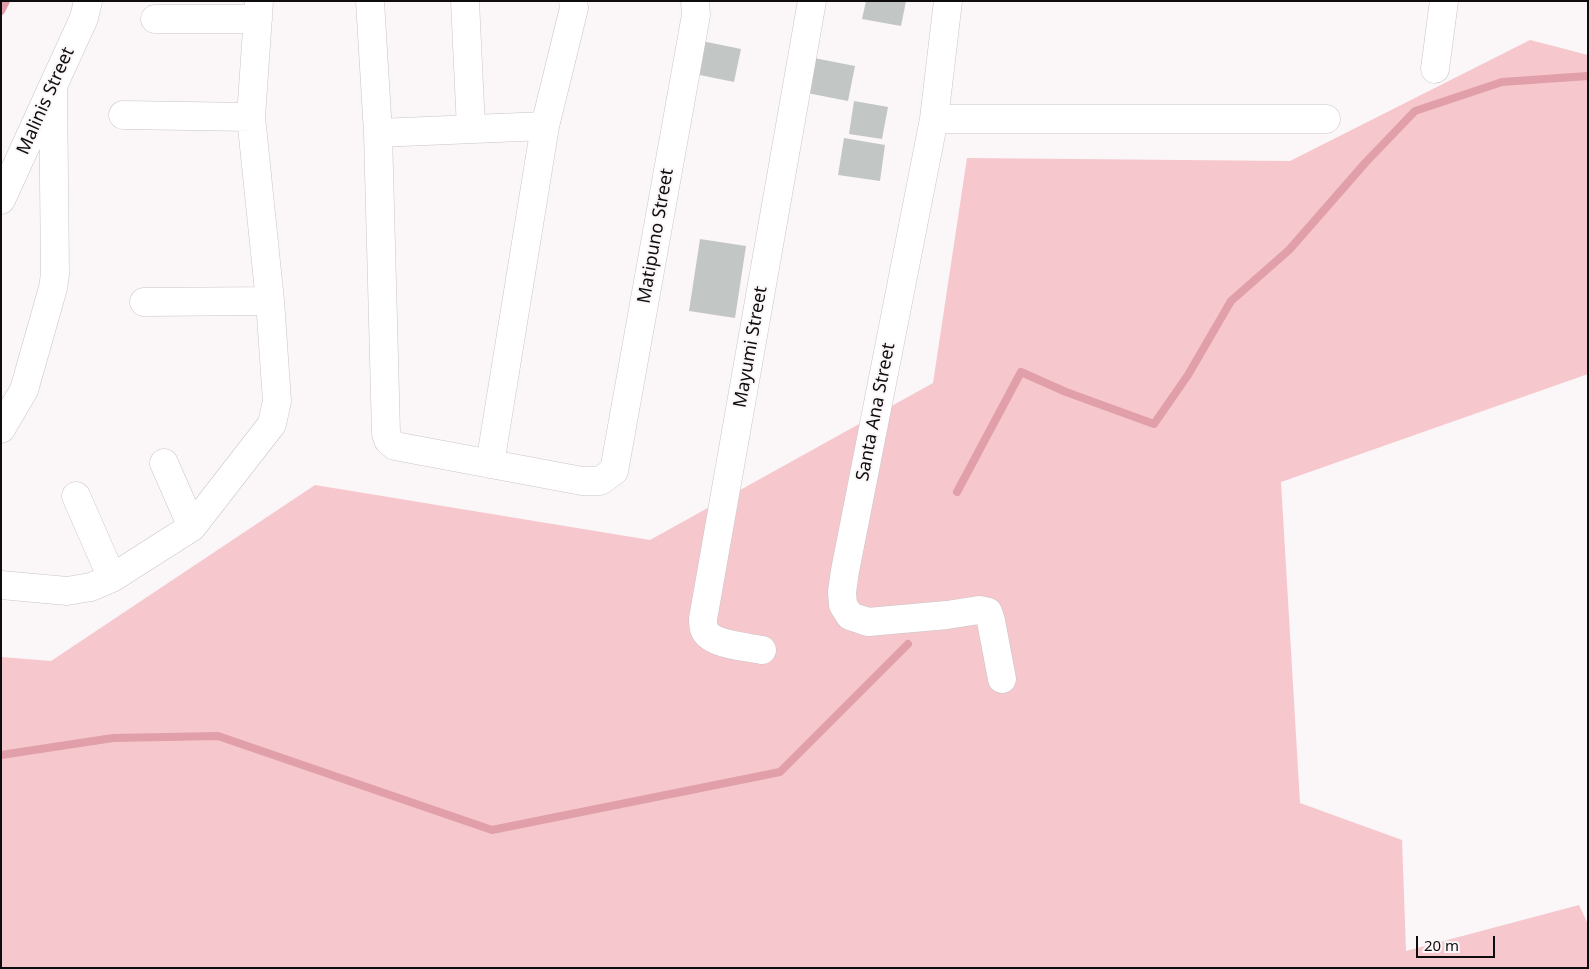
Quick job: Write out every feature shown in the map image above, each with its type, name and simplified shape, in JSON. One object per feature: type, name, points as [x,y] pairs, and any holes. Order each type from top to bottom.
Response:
[{"type":"street","name":"Malinis Street","points":[[1,200],[84,18],[88,1]]},
{"type":"street","points":[[370,1],[378,134],[386,433],[388,440],[394,446],[490,464],[545,126],[574,8],[573,1]]},
{"type":"street","points":[[465,1],[471,129]]},
{"type":"street","name":"Matipuno Street","points":[[490,464],[582,482],[600,481],[614,470],[696,14],[695,1]]},
{"type":"street","name":"Mayumi Street","points":[[762,650],[723,643],[712,638],[704,631],[703,619],[812,1]]},
{"type":"street","name":"Santa Ana Street","points":[[948,1],[934,118],[847,557],[842,592],[843,605],[850,616],[868,622],[947,615],[979,610],[988,612],[1002,678]]},
{"type":"street","points":[[1435,69],[1444,1]]},
{"type":"street","points":[[1,585],[67,591],[91,587],[112,578],[192,527],[272,424],[277,401],[270,301],[252,117],[259,10],[156,19]]},
{"type":"street","points":[[1,429],[24,390],[54,281],[53,86]]},
{"type":"street","points":[[123,115],[252,117]]},
{"type":"street","points":[[934,118],[1326,119]]},
{"type":"street","points":[[378,134],[545,126]]},
{"type":"street","points":[[144,302],[270,301]]},
{"type":"street","points":[[164,463],[192,527]]},
{"type":"street","points":[[76,496],[112,578]]},
{"type":"shaded area","points":[[1530,40],[1588,55],[1588,374],[1281,482],[1300,803],[1402,840],[1406,951],[1579,905],[1588,924],[1588,968],[1,968],[1,657],[51,661],[315,485],[650,540],[933,383],[967,158],[1290,161]]},
{"type":"building","points":[[866,1],[906,1],[901,26],[862,19]]},
{"type":"building","points":[[697,40],[741,49],[734,82],[690,73]]},
{"type":"building","points":[[814,58],[855,66],[848,101],[807,93]]},
{"type":"building","points":[[854,101],[888,107],[882,139],[849,134]]},
{"type":"building","points":[[844,138],[885,145],[880,181],[838,175]]},
{"type":"building","points":[[700,239],[746,246],[735,318],[689,311]]},
{"type":"waterway","points":[[1,11],[6,1]]},
{"type":"waterway","points":[[957,492],[1021,372],[1066,392],[1154,424],[1188,375],[1231,301],[1289,250],[1366,162],[1415,111],[1502,82],[1588,76]]},
{"type":"waterway","points":[[1,755],[113,738],[218,736],[492,830],[780,772],[908,644]]}]
